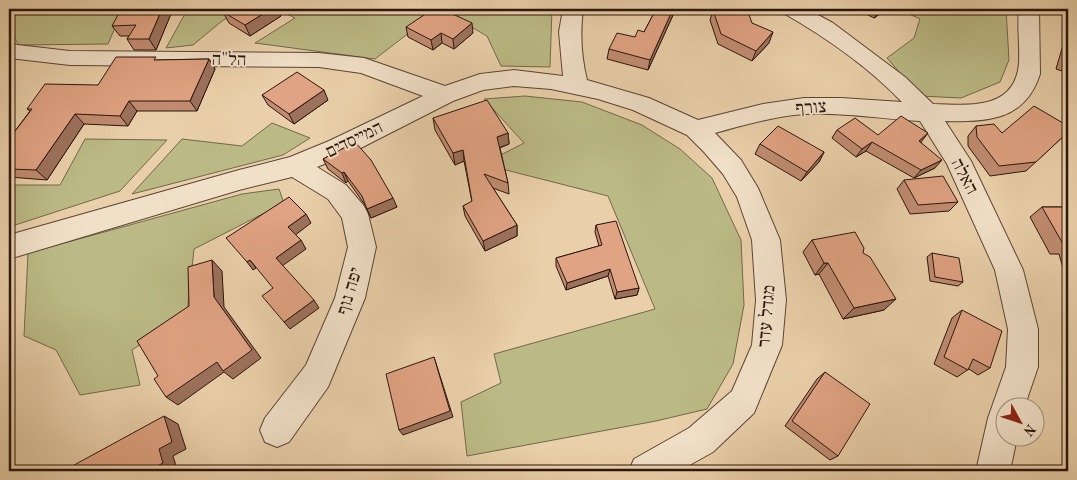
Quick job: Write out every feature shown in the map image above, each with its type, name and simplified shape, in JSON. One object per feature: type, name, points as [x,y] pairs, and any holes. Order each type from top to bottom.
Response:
[{"type":"street","points":[[573,9],[570,32],[572,65],[577,86]]},
{"type":"street","name":"האלה","points":[[792,9],[826,28],[897,83],[928,114],[958,161],[1009,270],[1023,329],[1022,367],[1011,398]]},
{"type":"street","name":"צורף","points":[[696,129],[770,111],[803,106],[835,105],[928,114],[972,113],[998,108],[1018,95],[1026,82],[1030,67],[1027,20],[1029,9]]},
{"type":"street","name":"הל\"ה","points":[[9,51],[70,58],[319,60],[364,66],[444,95]]},
{"type":"street","name":"המייסדים","points":[[9,247],[239,180],[295,166],[338,148],[444,95],[480,82],[514,78],[551,81],[600,91],[640,104],[696,129]]},
{"type":"street","name":"מגדל עדר","points":[[669,467],[743,402],[767,345],[771,300],[766,240],[749,195],[732,167],[696,129]]},
{"type":"street","name":"יפה נוף","points":[[277,430],[317,376],[350,298],[362,247],[355,214],[337,192],[295,166]]},
{"type":"street","points":[[993,471],[998,448]]},
{"type":"shaded area","points":[[22,9],[243,9],[222,21],[193,45],[166,48],[186,12],[121,14],[108,44],[19,45],[9,30],[9,11]]},
{"type":"shaded area","points":[[277,9],[322,9],[330,15],[345,9],[440,9],[375,59],[255,43],[295,18]]},
{"type":"shaded area","points":[[440,9],[552,9],[550,67],[501,66],[487,36]]},
{"type":"shaded area","points":[[898,9],[1006,9],[1009,60],[1000,82],[961,98],[920,96],[887,58],[914,38],[920,19]]},
{"type":"shaded area","points":[[525,96],[582,102],[642,125],[680,149],[712,178],[741,240],[744,305],[733,364],[707,409],[656,421],[467,456],[461,402],[501,383],[494,354],[655,309],[608,196],[502,169],[491,160],[524,143],[484,99]]},
{"type":"shaded area","points":[[272,123],[310,138],[283,155],[132,194],[182,139],[242,146]]},
{"type":"shaded area","points":[[85,139],[167,140],[120,191],[9,227],[9,185],[60,185]]},
{"type":"shaded area","points":[[279,189],[284,203],[194,249],[187,313],[132,350],[140,385],[80,395],[56,350],[24,336],[28,253],[242,194]]},
{"type":"building","points":[[121,9],[162,9],[149,39],[127,39],[136,25],[112,26]]},
{"type":"building","points":[[229,9],[271,9],[245,25],[223,12]]},
{"type":"building","points":[[433,9],[442,9],[472,23],[453,39],[441,33],[431,40],[406,27]]},
{"type":"building","points":[[656,9],[673,9],[650,60],[609,49],[617,33],[635,37],[638,30],[644,32]]},
{"type":"building","points":[[747,9],[752,23],[773,32],[756,51],[721,34],[713,10]]},
{"type":"building","points":[[1068,47],[1068,62],[1065,60]]},
{"type":"building","points":[[116,57],[156,57],[154,60],[209,59],[190,101],[129,101],[120,116],[75,114],[36,170],[9,169],[9,139],[32,109],[27,109],[45,84],[98,85]]},
{"type":"building","points":[[297,72],[324,90],[289,114],[262,95]]},
{"type":"building","points":[[487,100],[508,133],[497,137],[508,183],[484,174],[517,225],[483,241],[463,206],[472,201],[463,150],[453,153],[433,118]]},
{"type":"building","points":[[1034,106],[1068,126],[1068,132],[1036,162],[999,166],[977,137],[976,126],[994,124],[1002,133]]},
{"type":"building","points":[[901,116],[928,133],[919,141],[942,160],[921,170],[872,142],[862,149],[837,130],[855,118],[878,135]]},
{"type":"building","points":[[778,126],[824,152],[807,172],[760,144]]},
{"type":"building","points":[[355,142],[371,160],[393,198],[367,209],[362,196],[344,172],[342,173],[323,159]]},
{"type":"building","points":[[943,176],[958,202],[918,205],[904,180]]},
{"type":"building","points":[[289,197],[306,214],[288,227],[301,240],[276,258],[314,300],[284,322],[262,296],[273,288],[250,260],[247,262],[226,238]]},
{"type":"building","points":[[1042,207],[1068,207],[1068,244],[1063,244]]},
{"type":"building","points":[[616,221],[639,288],[617,292],[610,269],[567,283],[556,258],[602,245],[596,225]]},
{"type":"building","points":[[855,232],[864,248],[863,253],[870,257],[896,299],[854,308],[828,263],[824,263],[812,240]]},
{"type":"building","points":[[932,253],[959,258],[963,282],[935,277]]},
{"type":"building","points":[[212,260],[214,297],[252,350],[223,371],[217,362],[166,397],[154,379],[158,376],[137,341],[189,306],[188,267]]},
{"type":"building","points":[[962,310],[1002,331],[990,368],[973,359],[968,370],[944,357]]},
{"type":"building","points":[[434,357],[450,411],[399,430],[386,374]]},
{"type":"building","points":[[825,372],[870,404],[838,456],[792,421]]},
{"type":"building","points":[[164,416],[172,442],[159,449],[163,463],[148,471],[65,471],[65,470]]}]
